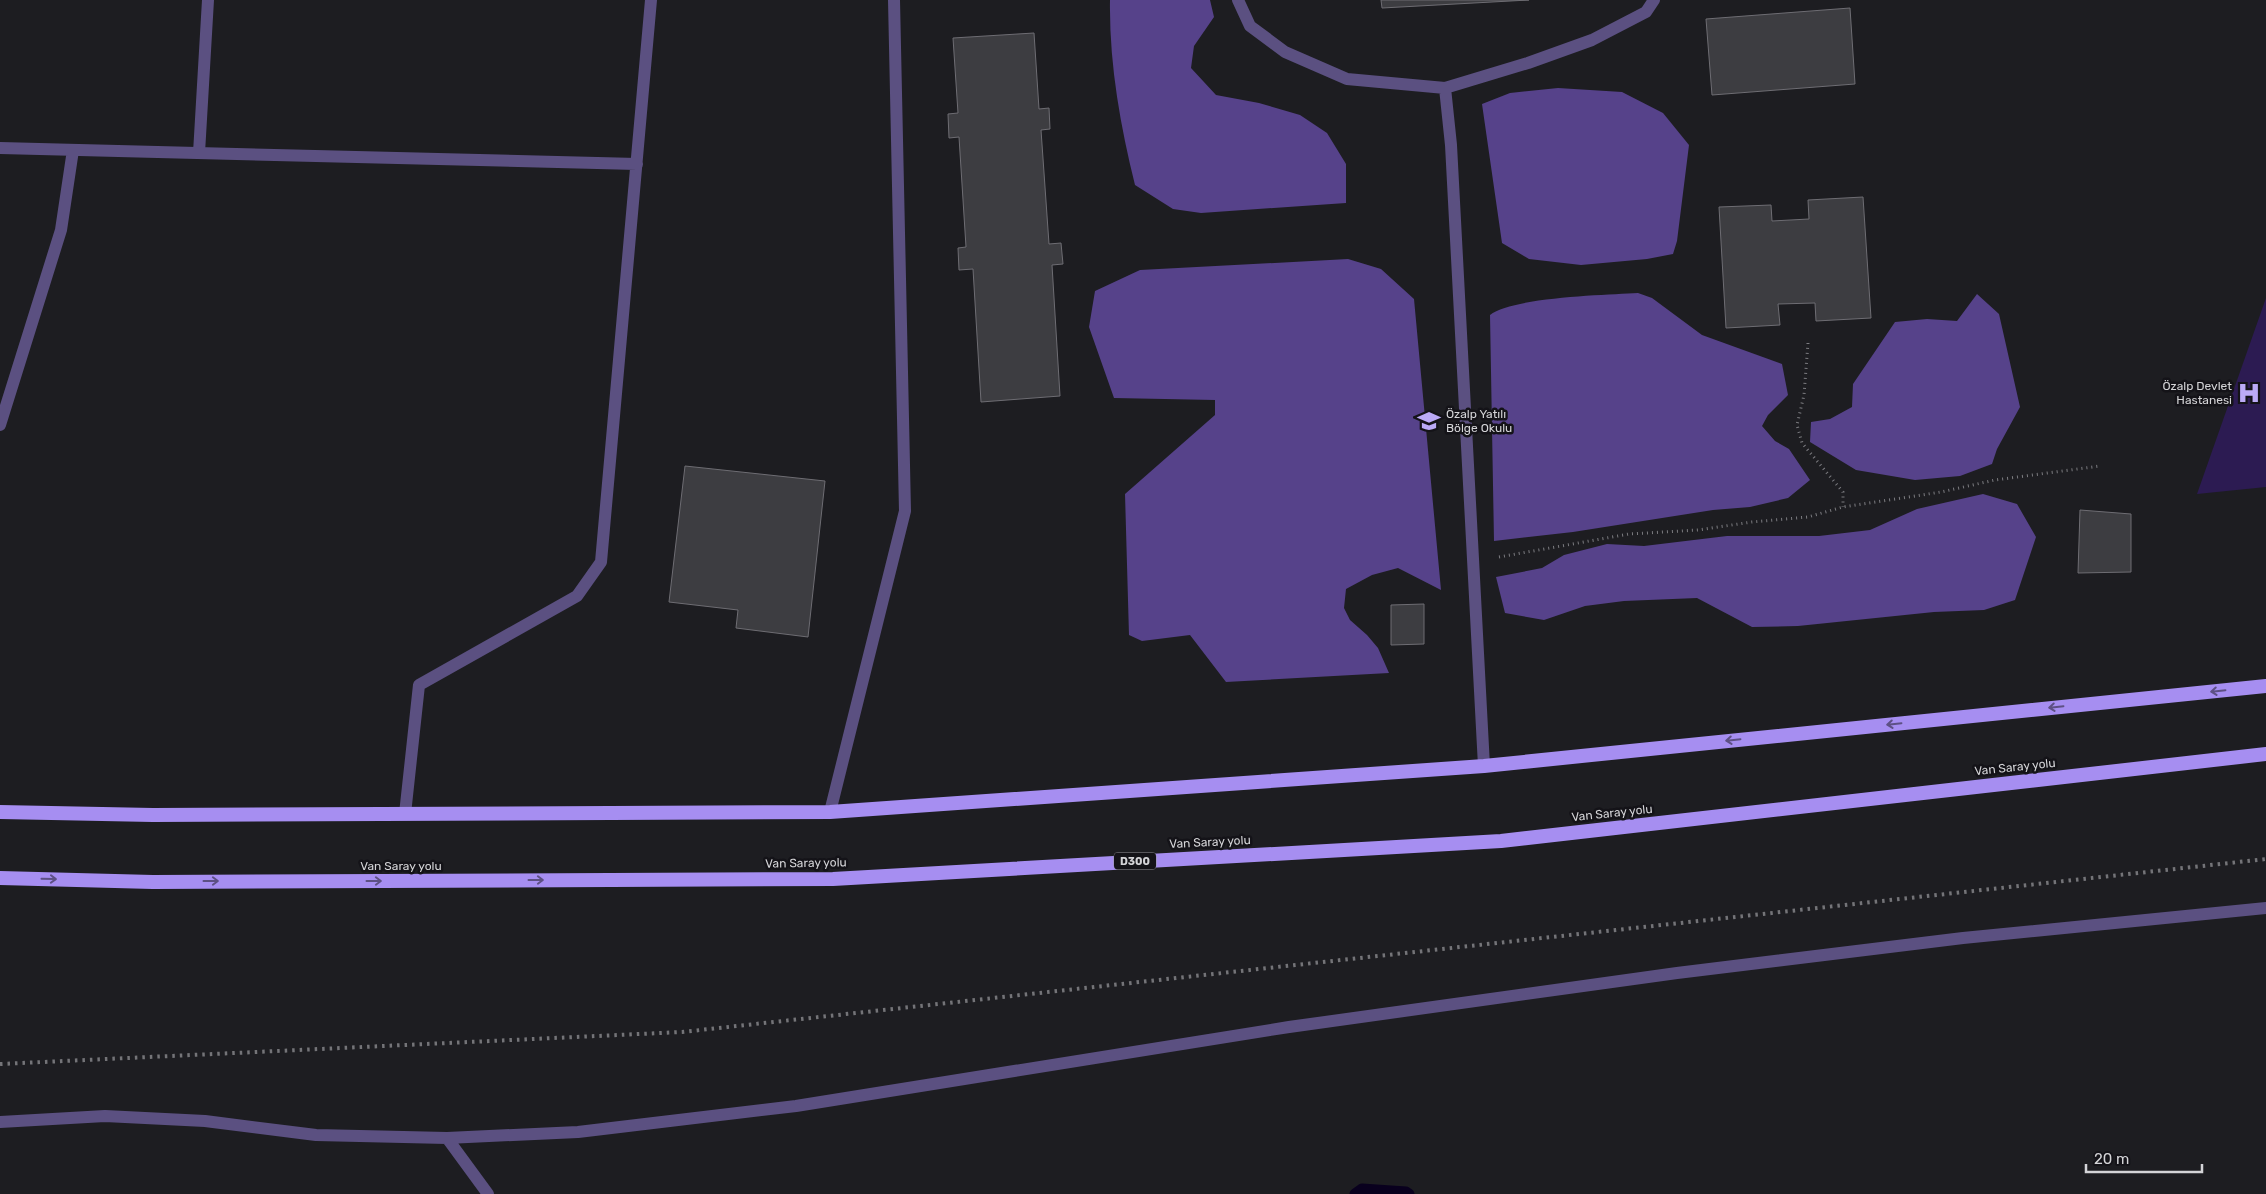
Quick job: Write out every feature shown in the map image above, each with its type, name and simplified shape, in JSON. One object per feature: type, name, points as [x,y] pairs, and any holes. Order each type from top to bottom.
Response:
[{"type":"highway","points":[[0,812],[153,815],[830,812],[1484,766],[2266,686]]},
{"type":"highway","name":"Van Saray yolu","points":[[0,878],[163,882],[843,878],[1501,840],[2266,754]]},
{"type":"street","points":[[199,153],[208,0]]},
{"type":"street","points":[[405,814],[419,685],[577,596],[601,562],[651,0]]},
{"type":"street","points":[[830,812],[905,511],[894,0]]},
{"type":"street","points":[[1238,0],[1250,26],[1285,52],[1347,79],[1445,88],[1528,63],[1592,40],[1646,12],[1654,0]]},
{"type":"street","points":[[1445,88],[1452,155],[1484,766]]},
{"type":"street","points":[[0,148],[637,164]]},
{"type":"street","points":[[0,425],[61,230],[74,150]]},
{"type":"street","points":[[0,1122],[105,1116],[205,1121],[316,1135],[447,1138],[578,1132],[796,1106],[1436,1005],[1963,938],[2266,908]]},
{"type":"street","points":[[447,1138],[488,1194]]},
{"type":"path","points":[[1808,343],[1804,394],[1797,425],[1802,443],[1843,492],[1843,507]]},
{"type":"path","points":[[1473,562],[1629,534],[1698,530],[1752,522],[1808,517],[1843,507],[1941,492],[1995,480],[2100,466]]},
{"type":"shaded area","points":[[1110,0],[1210,0],[1214,17],[1194,46],[1191,68],[1216,95],[1259,103],[1300,115],[1327,133],[1346,164],[1346,203],[1201,213],[1173,209],[1135,185],[1116,93],[1111,47]]},
{"type":"shaded area","points":[[1558,88],[1622,92],[1663,113],[1689,145],[1677,241],[1673,254],[1647,259],[1581,265],[1529,259],[1502,243],[1482,104],[1510,93]]},
{"type":"shaded area","points":[[1348,259],[1381,269],[1414,299],[1441,590],[1398,568],[1372,575],[1346,589],[1344,608],[1350,620],[1378,648],[1389,673],[1226,682],[1190,635],[1142,641],[1129,635],[1125,494],[1215,415],[1215,400],[1114,398],[1089,327],[1095,291],[1140,270]]},
{"type":"shaded area","points":[[1638,293],[1652,298],[1702,335],[1782,364],[1788,395],[1768,415],[1762,426],[1775,441],[1789,449],[1810,480],[1788,498],[1750,507],[1713,510],[1573,532],[1494,541],[1490,315],[1518,304],[1538,301]]},
{"type":"shaded area","points":[[1977,294],[1999,314],[2020,407],[1997,449],[1992,464],[1960,476],[1915,480],[1856,470],[1810,442],[1811,422],[1830,419],[1852,407],[1853,384],[1895,322],[1927,319],[1957,321]]},
{"type":"shaded area","name":"Özalp Devlet Hastanesi","points":[[2266,298],[2266,487],[2197,494]]},
{"type":"shaded area","points":[[1983,494],[2017,504],[2036,537],[2015,600],[1984,610],[1934,612],[1798,626],[1752,627],[1697,598],[1624,601],[1585,606],[1544,620],[1505,613],[1496,577],[1542,568],[1564,555],[1607,544],[1644,546],[1727,536],[1819,536],[1870,530],[1917,509]]},
{"type":"building","points":[[1381,0],[1529,0],[1382,8]]},
{"type":"building","points":[[1850,8],[1855,84],[1712,95],[1706,19]]},
{"type":"building","points":[[1034,33],[1039,109],[1049,108],[1050,129],[1041,130],[1049,244],[1061,243],[1063,264],[1052,265],[1060,396],[981,402],[973,269],[959,270],[958,248],[966,247],[959,137],[949,138],[948,114],[958,113],[953,38]]},
{"type":"building","points":[[1863,197],[1871,318],[1816,321],[1815,303],[1778,304],[1780,325],[1726,328],[1719,207],[1771,205],[1772,221],[1809,219],[1808,200]]},
{"type":"building","points":[[685,466],[825,481],[808,637],[736,628],[738,610],[669,602]]},
{"type":"building","points":[[2080,510],[2131,514],[2131,572],[2078,573]]},
{"type":"building","points":[[1424,604],[1424,644],[1391,645],[1391,605]]},
{"type":"waterway","points":[[1355,1194],[1362,1189],[1406,1192],[1409,1194]]},
{"type":"railway","points":[[0,1064],[682,1032],[2266,859]]},
{"type":"place","name":"Özalp Devlet Hastanesi","points":[[2249,393]]},
{"type":"place","name":"Özalp Yatılı Bölge Okulu","points":[[1429,421]]}]
